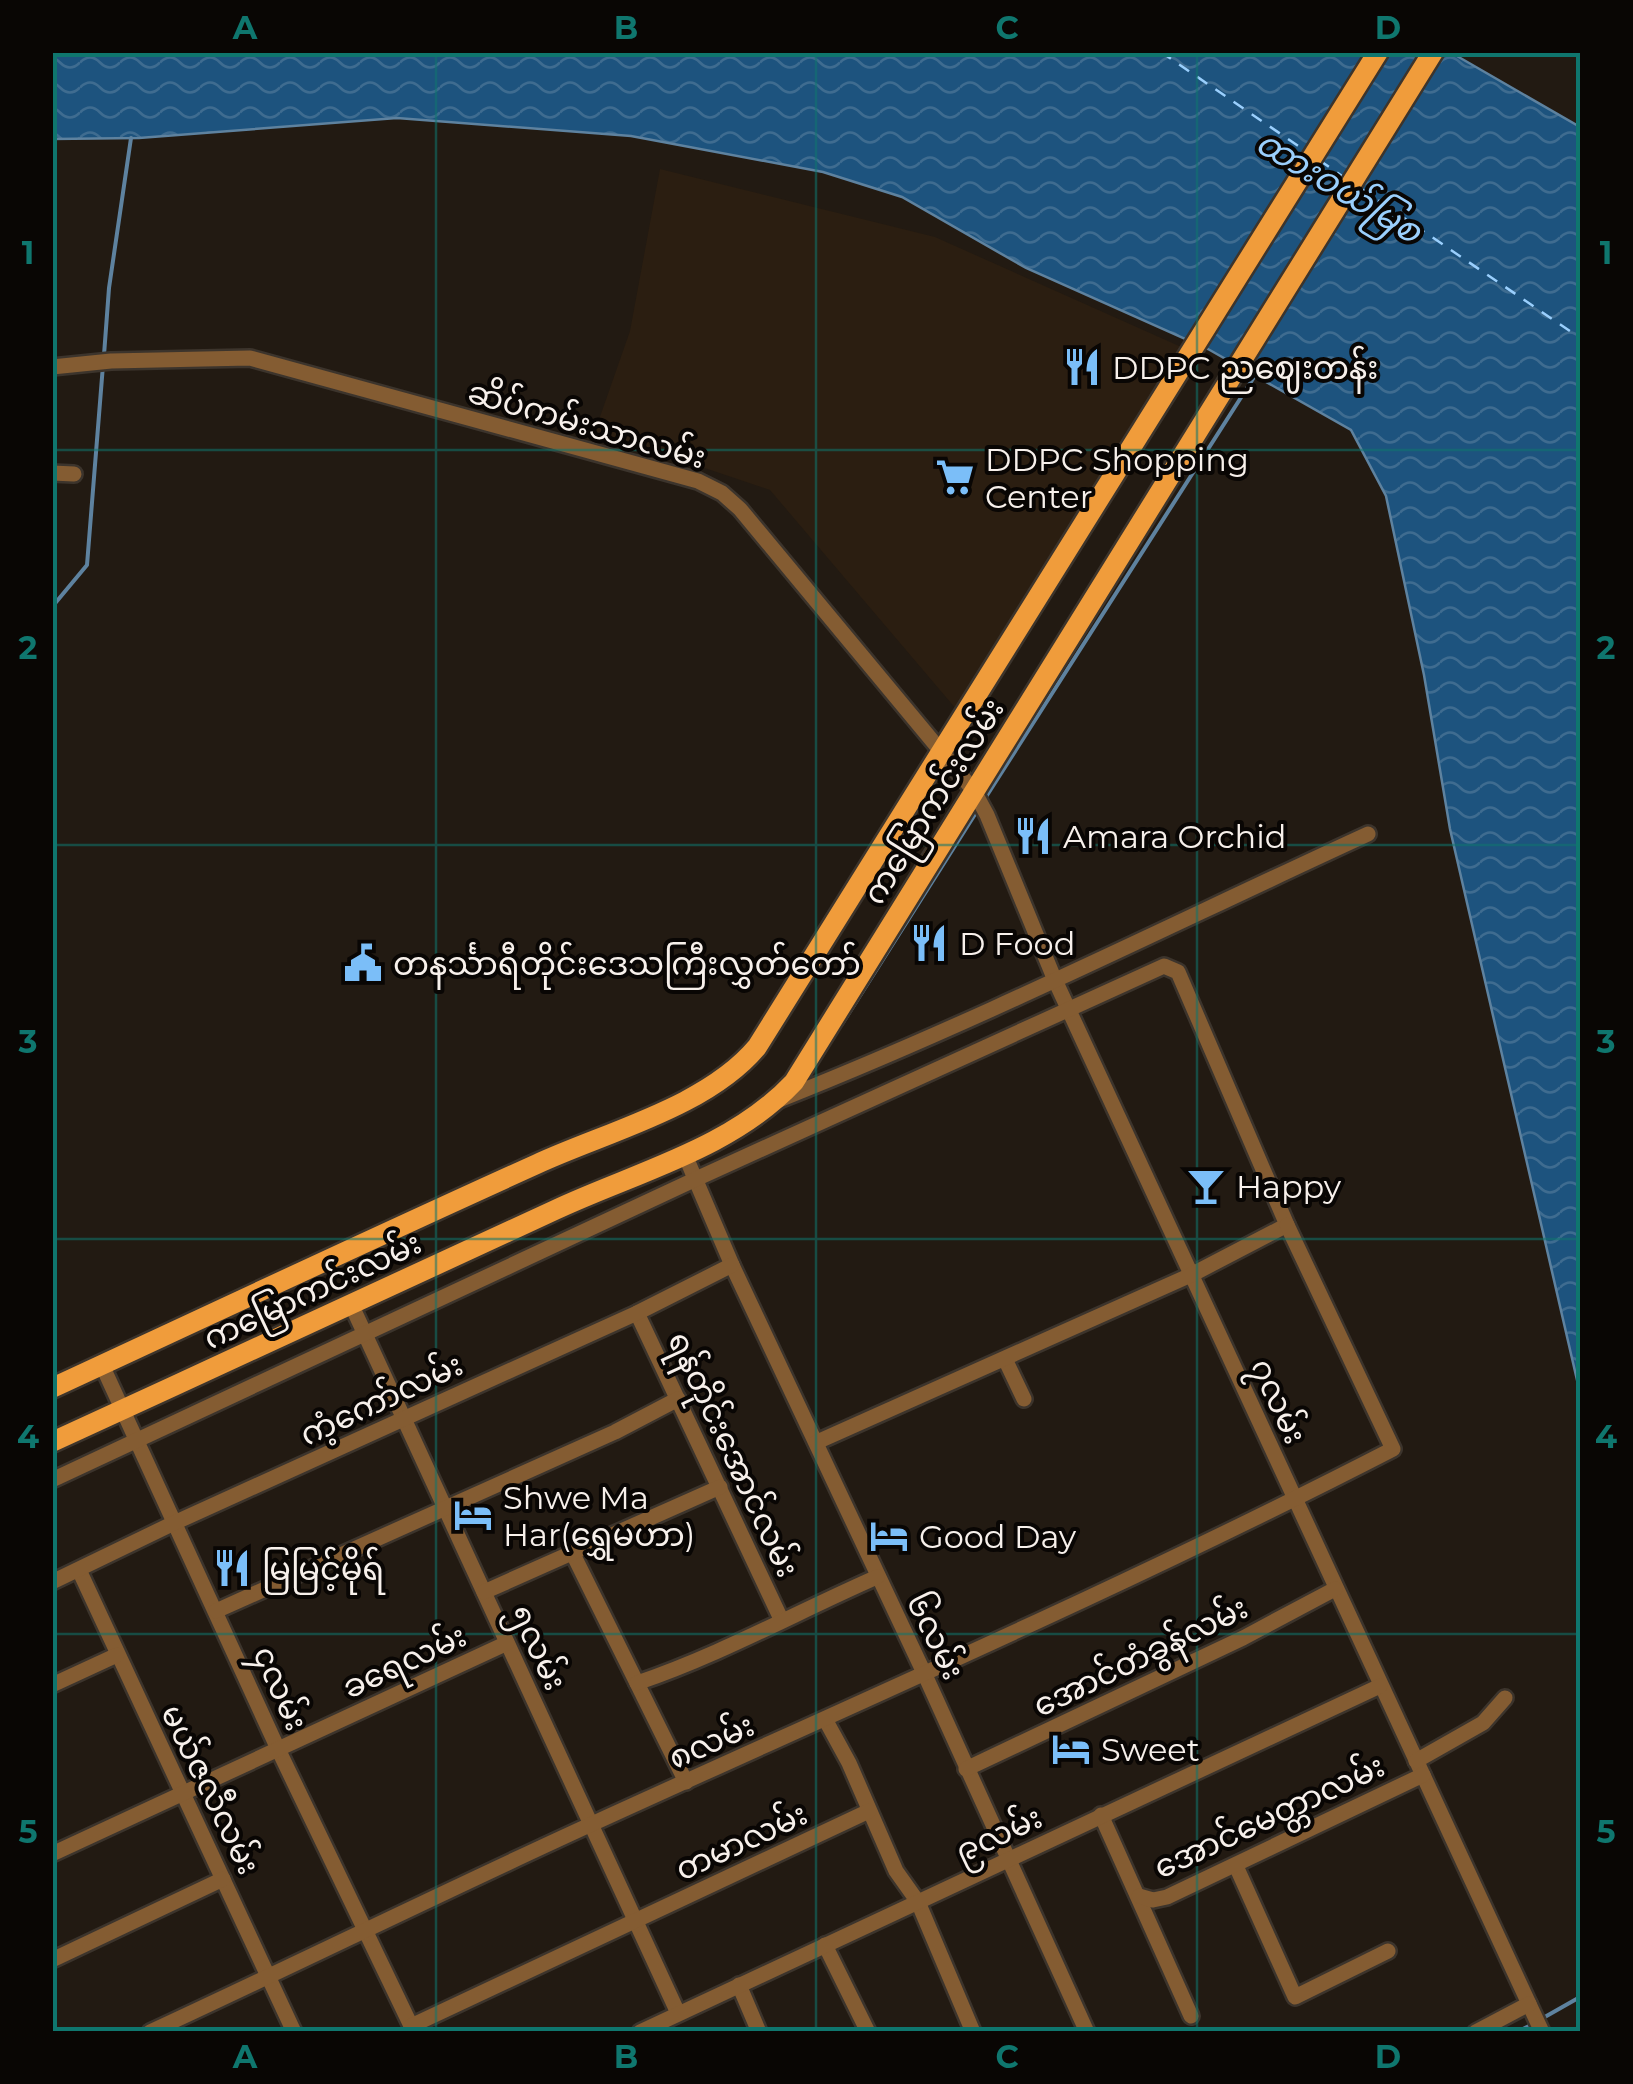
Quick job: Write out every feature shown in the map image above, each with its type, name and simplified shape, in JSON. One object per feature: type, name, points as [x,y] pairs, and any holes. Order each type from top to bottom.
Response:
[{"type":"main road","name":"ကမြောကင်းလမ်း","points":[[52,1388],[540,1162],[664,1110],[743,1064],[1378,52]]},
{"type":"main road","name":"ကမြောကင်းလမ်း","points":[[52,1442],[560,1208],[685,1155],[775,1102],[794,1082],[1433,52]]},
{"type":"street","name":"ဆိပ်ကမ်းသာလမ်း","points":[[52,367],[250,358],[698,481],[722,492],[974,791]]},
{"type":"street","points":[[52,472],[74,474]]},
{"type":"street","name":"၇လမ်း","points":[[974,791],[1068,1010],[1535,2017]]},
{"type":"street","points":[[775,1102],[958,1026],[1368,834]]},
{"type":"street","points":[[52,1480],[696,1179],[1164,966],[1178,972],[1287,1225],[1191,1275],[817,1442]]},
{"type":"street","name":"၆လမ်း","points":[[685,1155],[1084,2031]]},
{"type":"street","name":"၈လမ်း","points":[[150,2032],[593,1824],[925,1675],[1393,1449],[1287,1225]]},
{"type":"street","name":"ကံ့ကော်လမ်း","points":[[52,1582],[637,1313],[732,1264]]},
{"type":"street","name":"၅လမ်း","points":[[351,1304],[678,2013]]},
{"type":"street","name":"ရန်တိုင်းအောင်လမ်း","points":[[637,1313],[781,1619]]},
{"type":"street","points":[[1005,1359],[1024,1399]]},
{"type":"street","name":"၄လမ်း","points":[[102,1365],[412,2029]]},
{"type":"street","points":[[216,1611],[615,1432],[678,1398]]},
{"type":"street","points":[[484,1592],[720,1487]]},
{"type":"street","points":[[572,1552],[686,1782]]},
{"type":"street","name":"မယ်ဇလီလမ်း","points":[[80,1570],[294,2032]]},
{"type":"street","points":[[637,1683],[727,1648],[781,1619],[877,1577]]},
{"type":"street","name":"အောင်တံခွန်လမ်း","points":[[966,1769],[1243,1638],[1335,1589]]},
{"type":"street","name":"ခရေလမ်း","points":[[52,1854],[507,1643]]},
{"type":"street","points":[[52,1686],[117,1656]]},
{"type":"street","name":"၉လမ်း","points":[[642,2031],[1380,1686]]},
{"type":"street","name":"အောင်မေတ္တာလမ်း","points":[[1139,1896],[1152,1900],[1167,1897],[1236,1866],[1419,1768],[1482,1723],[1505,1698]]},
{"type":"street","points":[[825,1719],[896,1871],[918,1902],[973,2032]]},
{"type":"street","name":"တမာလမ်း","points":[[412,2029],[869,1812]]},
{"type":"street","points":[[1101,1815],[1191,2016]]},
{"type":"street","points":[[1236,1866],[1295,1996],[1388,1951]]},
{"type":"street","points":[[52,1960],[223,1879]]},
{"type":"street","points":[[825,1946],[868,2032]]},
{"type":"street","points":[[739,1985],[758,2032]]},
{"type":"street","points":[[1476,2032],[1535,2017]]},
{"type":"shaded area","points":[[660,169],[935,237],[1197,354],[968,723],[770,490],[595,431],[630,331]]},
{"type":"water","name":"ထားဝယ်မြစ","points":[[1450,52],[1580,127],[1580,1393],[1450,829],[1424,675],[1386,496],[1351,430],[1208,349],[1026,268],[902,197],[823,172],[631,136],[397,118],[139,138],[53,139],[52,53]]},
{"type":"waterway","points":[[104,355],[109,288],[131,138]]},
{"type":"waterway","points":[[52,607],[87,565],[103,365]]},
{"type":"waterway","points":[[984,800],[1256,374]]},
{"type":"waterway","points":[[842,1024],[979,808]]},
{"type":"waterway","points":[[1543,2018],[1580,1997]]},
{"type":"waterway","points":[[1517,2032],[1535,2023]]},
{"type":"ferry route","points":[[1161,52],[1304,150]]},
{"type":"ferry route","points":[[1319,160],[1345,178]]},
{"type":"ferry route","points":[[1360,188],[1580,338]]},
{"type":"place","name":"DDPC ညဈေးတန်း","points":[[1082,367]]},
{"type":"place","name":"DDPC Shopping Center","points":[[955,477]]},
{"type":"place","name":"Amara Orchid","points":[[1033,836]]},
{"type":"place","name":"D Food","points":[[929,943]]},
{"type":"place","name":"တနင်္သာရီတိုင်းဒေသကြီးလွှတ်တော်","points":[[363,963]]},
{"type":"place","name":"Happy","points":[[1206,1186]]},
{"type":"place","name":"Shwe Ma Har(‌‌ရွှေမဟာ)","points":[[473,1515]]},
{"type":"place","name":"Good Day","points":[[889,1536]]},
{"type":"place","name":"မြမြင့်မိုရ်","points":[[232,1568]]},
{"type":"place","name":"Sweet","points":[[1071,1749]]}]
